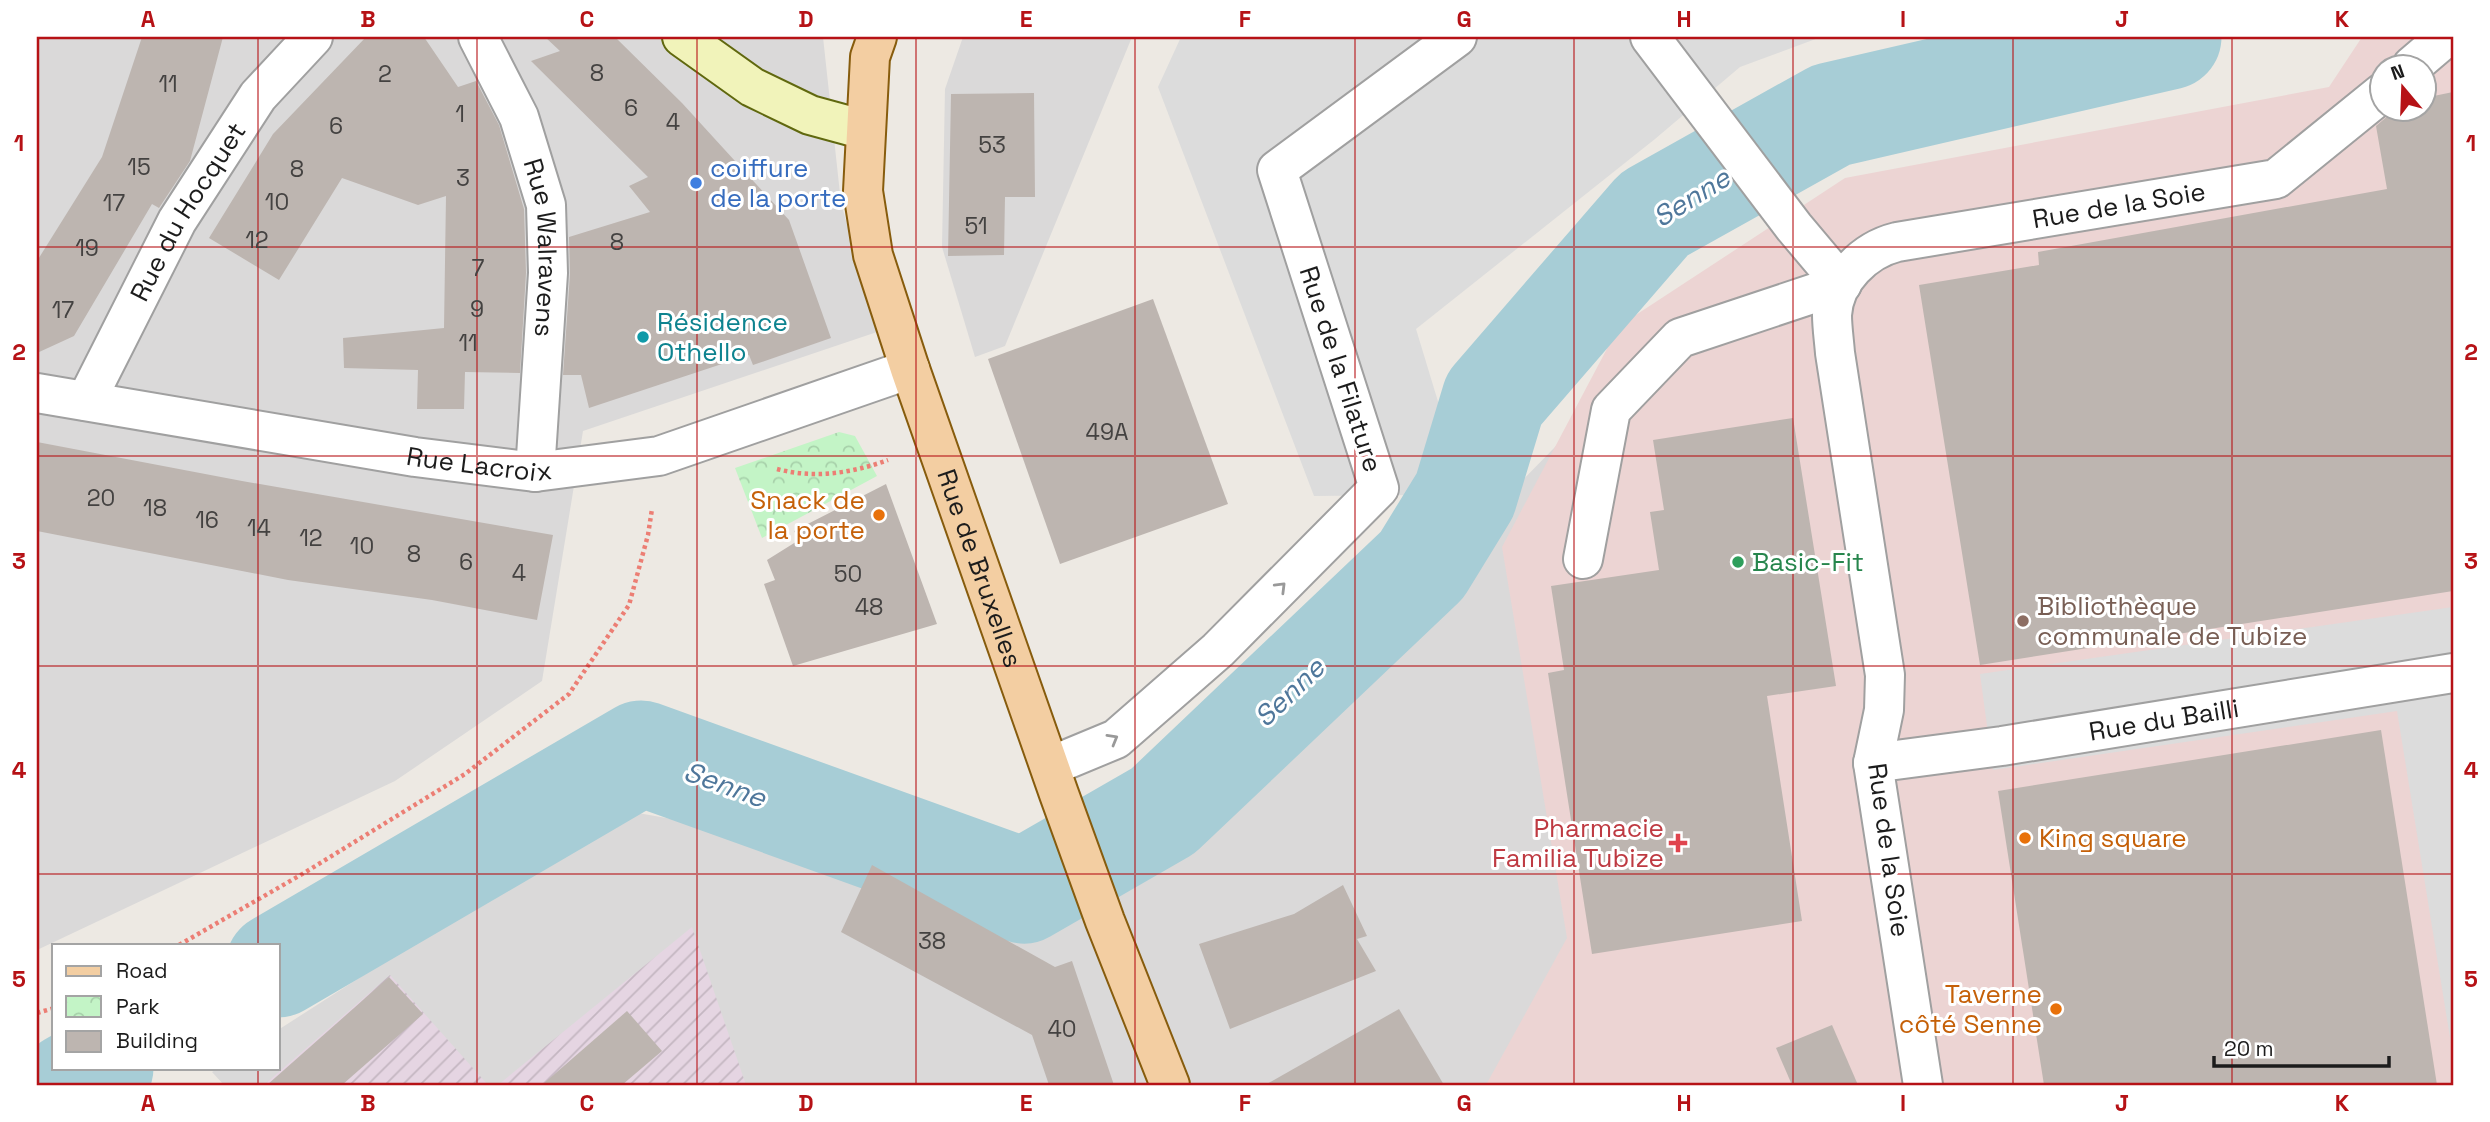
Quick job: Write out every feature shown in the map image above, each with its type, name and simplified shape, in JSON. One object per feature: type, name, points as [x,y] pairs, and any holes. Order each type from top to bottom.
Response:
[{"type":"main road","points":[[682,37],[752,88],[810,115],[865,130]]},
{"type":"main road","name":"Rue de Bruxelles","points":[[877,37],[870,57],[863,191],[873,254],[910,369],[1105,921],[1170,1085]]},
{"type":"street","name":"Rue du Hocquet","points":[[86,401],[177,221],[258,96],[313,37]]},
{"type":"street","name":"Rue Walravens","points":[[478,37],[519,117],[546,205],[548,273],[535,472]]},
{"type":"street","name":"Rue de la Filature","points":[[1055,780],[1116,739],[1218,650],[1379,488],[1277,170],[1457,37]]},
{"type":"street","points":[[1583,559],[1611,410],[1679,338],[1842,284],[1794,227],[1650,37]]},
{"type":"street","points":[[2428,52],[2446,37]]},
{"type":"street","name":"Rue de la Soie","points":[[1923,1085],[1873,763],[1884,710],[1885,675],[1835,353],[1832,312],[1842,284],[1861,259],[1883,246],[1897,242],[2276,179],[2368,104]]},
{"type":"street","name":"Rue Lacroix","points":[[37,393],[415,457],[535,472],[659,456],[910,369]]},
{"type":"street","name":"Rue du Bailli","points":[[1873,763],[2015,744],[2453,674]]},
{"type":"path","points":[[743,427],[756,464],[795,474],[829,475],[875,465],[937,444]]},
{"type":"path","points":[[180,944],[304,873],[465,774],[569,694],[629,605],[648,535],[659,456]]},
{"type":"shaded area","points":[[37,37],[823,37],[841,203],[877,332],[583,431],[542,681],[395,781],[37,950]]},
{"type":"shaded area","points":[[963,37],[1132,37],[1005,346],[975,357],[942,247],[945,89]]},
{"type":"shaded area","points":[[1181,37],[1821,37],[1740,67],[1655,139],[1416,329],[1443,418],[1417,495],[1314,496],[1158,87]]},
{"type":"shaded area","points":[[2362,37],[2453,37],[2453,1085],[1486,1085],[1567,938],[1502,547],[1619,326],[1845,178],[2329,87]]},
{"type":"shaded area","points":[[1637,363],[1921,1085],[224,1085],[212,1072],[280,1070],[280,1029],[621,810],[871,854],[1021,874],[1197,814]]},
{"type":"shaded area","points":[[2453,607],[2453,1056],[2397,711],[1993,770],[1980,674]]},
{"type":"shaded area","points":[[692,927],[746,1085],[498,1085]]},
{"type":"shaded area","points":[[390,975],[488,1085],[264,1085]]},
{"type":"green space","points":[[839,432],[855,436],[877,476],[762,538],[735,468]]},
{"type":"building","points":[[142,37],[223,37],[190,161],[159,208],[152,204],[74,336],[37,353],[37,261],[102,157]]},
{"type":"building","points":[[366,37],[424,37],[458,87],[476,81],[499,125],[524,209],[526,273],[520,373],[465,372],[464,409],[417,409],[418,370],[344,368],[343,338],[444,328],[446,196],[418,205],[342,178],[279,280],[209,238],[273,134]]},
{"type":"building","points":[[545,37],[615,37],[682,103],[789,220],[831,338],[753,365],[749,355],[589,408],[581,375],[563,375],[570,274],[569,237],[650,212],[629,186],[648,177],[531,61],[560,51]]},
{"type":"building","points":[[2453,92],[2453,591],[1980,665],[1919,285],[2039,265],[2038,252],[2387,189],[2376,126],[2381,122],[2438,122],[2438,95]]},
{"type":"building","points":[[1034,93],[1035,197],[1005,197],[1004,255],[948,256],[951,94]]},
{"type":"building","points":[[1153,299],[1228,504],[1060,564],[988,359]]},
{"type":"building","points":[[1793,418],[1836,686],[1767,696],[1802,921],[1592,954],[1548,673],[1564,670],[1551,586],[1659,570],[1650,512],[1664,510],[1653,440]]},
{"type":"building","points":[[37,442],[553,535],[537,620],[432,600],[288,580],[37,531]]},
{"type":"building","points":[[886,484],[937,624],[793,666],[764,584],[775,580],[767,560],[799,540],[794,531]]},
{"type":"building","points":[[2381,730],[2437,1085],[2044,1085],[1998,791]]},
{"type":"building","points":[[872,865],[1055,967],[1072,961],[1114,1085],[1049,1085],[1032,1035],[841,932]]},
{"type":"building","points":[[1343,885],[1367,936],[1357,939],[1376,971],[1230,1029],[1199,944],[1294,914]]},
{"type":"building","points":[[389,977],[423,1014],[342,1085],[267,1085]]},
{"type":"building","points":[[1399,1009],[1444,1085],[1265,1085]]},
{"type":"building","points":[[627,1011],[662,1051],[622,1085],[542,1085]]},
{"type":"building","points":[[1832,1025],[1858,1085],[1792,1085],[1776,1048]]},
{"type":"waterway","name":"Senne","points":[[280,964],[641,753],[1024,891],[1163,811],[1422,565],[1465,495],[1494,399],[1654,214],[1831,115],[2169,37]]},
{"type":"waterway","name":"Senne","points":[[71,1085],[97,1070]]},
{"type":"place","name":"coiffure de la porte","points":[[696,183]]},
{"type":"place","name":"Résidence Othello","points":[[643,337]]},
{"type":"place","name":"Snack de la porte","points":[[879,515]]},
{"type":"place","name":"Basic-Fit","points":[[1738,562]]},
{"type":"place","name":"Bibliothèque communale de Tubize","points":[[2023,621]]},
{"type":"place","name":"King square","points":[[2025,838]]},
{"type":"place","name":"Pharmacie Familia Tubize","points":[[1678,843]]},
{"type":"place","name":"Taverne côté Senne","points":[[2056,1009]]}]
